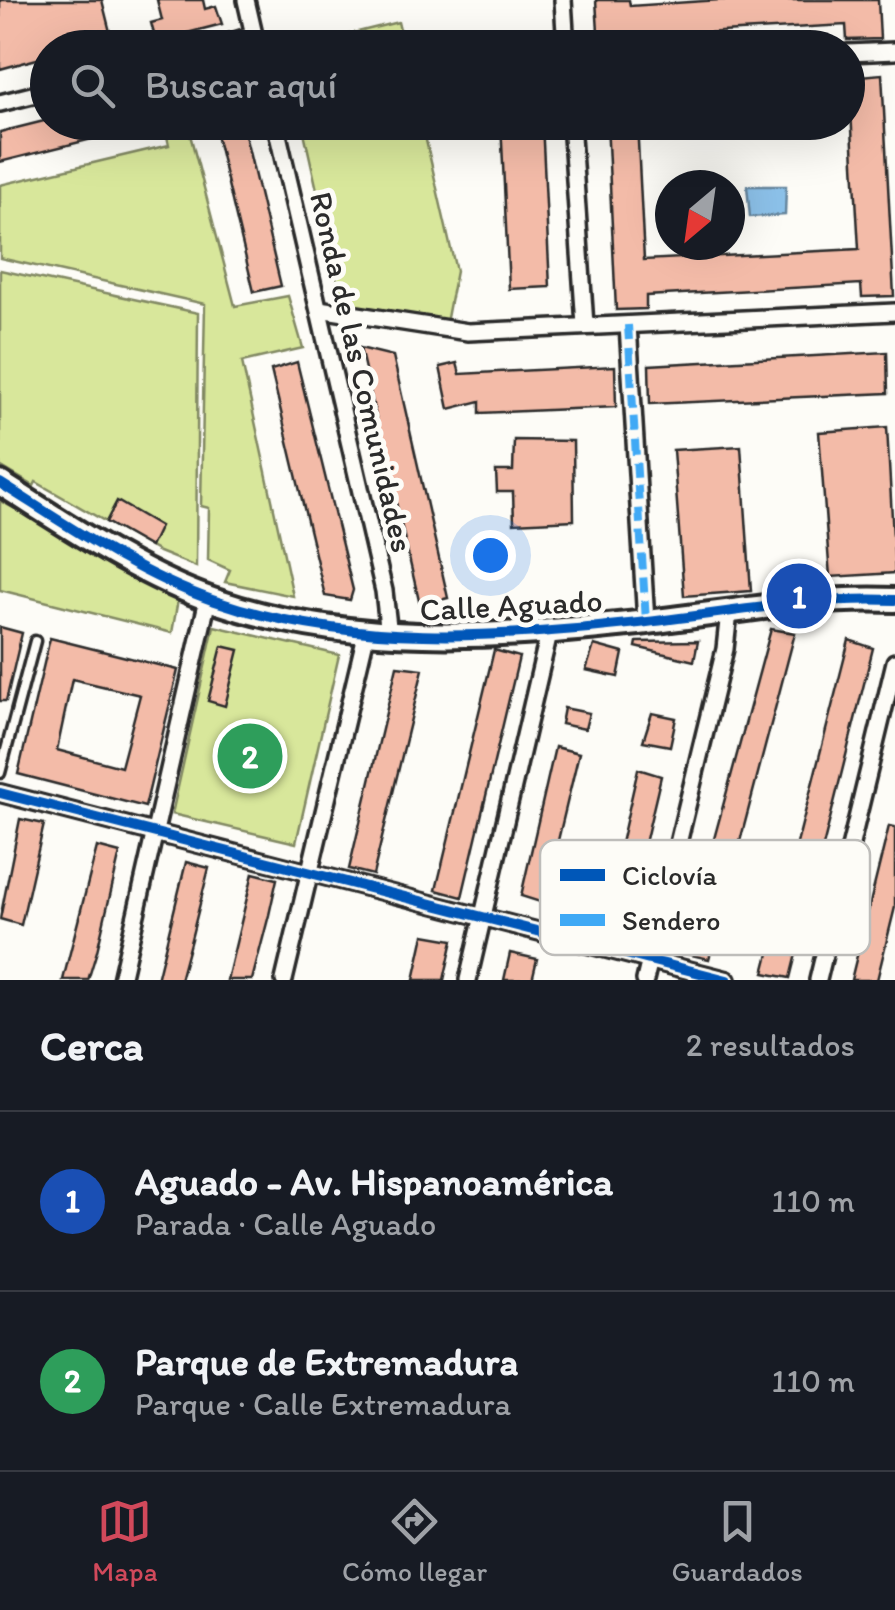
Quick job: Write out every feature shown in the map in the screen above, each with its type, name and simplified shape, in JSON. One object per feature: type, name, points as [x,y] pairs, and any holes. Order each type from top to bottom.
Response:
[{"type":"street","points":[[246,0],[253,30]]},
{"type":"street","points":[[563,0],[565,30]]},
{"type":"street","points":[[865,52],[895,51]]},
{"type":"street","points":[[0,103],[30,96]]},
{"type":"street","name":"Ronda de las Comunidades","points":[[279,140],[384,591],[378,635]]},
{"type":"street","points":[[572,140],[586,325]]},
{"type":"street","points":[[319,308],[468,332],[895,312]]},
{"type":"street","points":[[628,325],[646,622]]},
{"type":"street","name":"Calle Aguado","points":[[0,483],[110,551],[208,598],[274,618],[378,635],[549,632],[889,597]]},
{"type":"street","points":[[122,980],[151,832],[208,598]]},
{"type":"street","points":[[679,840],[724,649],[728,612]]},
{"type":"street","points":[[468,980],[549,632]]},
{"type":"street","points":[[284,980],[378,635]]},
{"type":"street","points":[[852,840],[895,662]]},
{"type":"street","points":[[0,793],[540,933]]},
{"type":"street","points":[[630,955],[727,980]]},
{"type":"street","points":[[645,980],[651,955]]},
{"type":"street","points":[[818,980],[824,955]]},
{"type":"lane","points":[[0,774],[35,641]]},
{"type":"green space","points":[[398,22],[400,30],[366,30]]},
{"type":"green space","points":[[168,140],[191,140],[235,306],[288,296],[303,348],[242,362],[293,596],[225,582],[230,570],[208,560],[209,508],[201,506],[205,304],[0,258],[0,185],[169,145]]},
{"type":"green space","points":[[306,140],[426,140],[456,271],[446,323],[343,306]]},
{"type":"green space","points":[[0,270],[198,313],[196,567],[159,552],[36,482],[34,486],[0,466]]},
{"type":"green space","points":[[0,501],[179,594],[172,633],[0,590]]},
{"type":"green space","points":[[214,626],[339,655],[296,843],[172,814]]},
{"type":"water","points":[[747,186],[786,186],[785,215],[750,217]]},
{"type":"building","points":[[0,0],[102,0],[110,30],[30,30],[30,61],[0,69]]},
{"type":"building","points":[[157,0],[203,0],[205,9],[216,6],[222,24],[199,30],[153,30],[151,23],[162,20]]},
{"type":"building","points":[[596,0],[629,0],[630,6],[720,0],[878,0],[880,39],[865,39],[865,30],[846,30],[846,25],[757,30],[598,30]]},
{"type":"building","points":[[882,74],[894,296],[862,297],[861,284],[646,296],[646,309],[616,310],[608,140],[638,140],[644,260],[745,260],[745,255],[859,249],[853,140],[865,140],[865,76]]},
{"type":"building","points":[[30,124],[30,140],[88,140],[0,162],[0,132]]},
{"type":"building","points":[[217,140],[246,140],[281,286],[254,292]]},
{"type":"building","points":[[502,140],[543,140],[550,287],[509,289]]},
{"type":"building","points":[[360,348],[393,356],[448,598],[420,605]]},
{"type":"building","points":[[887,352],[888,393],[650,404],[649,365]]},
{"type":"building","points":[[297,362],[353,590],[350,600],[325,596],[271,370]]},
{"type":"building","points":[[457,363],[460,374],[615,366],[616,407],[480,413],[480,401],[449,409],[440,367]]},
{"type":"building","points":[[887,427],[895,573],[830,577],[819,432]]},
{"type":"building","points":[[514,440],[573,441],[574,520],[514,523],[513,492],[497,492],[496,471],[513,471]]},
{"type":"building","points":[[741,446],[751,591],[684,596],[673,450]]},
{"type":"building","points":[[117,501],[160,526],[150,547],[106,522]]},
{"type":"building","points":[[0,627],[22,633],[6,701],[0,701]]},
{"type":"building","points":[[771,629],[795,633],[740,840],[714,840]]},
{"type":"building","points":[[50,638],[178,670],[145,807],[18,774]],"holes":[[[72,679],[140,695],[121,767],[57,750]]]},
{"type":"building","points":[[849,640],[873,648],[825,840],[798,840]]},
{"type":"building","points":[[698,641],[694,661],[636,647],[637,642]]},
{"type":"building","points":[[594,645],[623,653],[618,677],[586,670]]},
{"type":"building","points":[[222,646],[239,650],[225,706],[208,701]]},
{"type":"building","points":[[494,650],[519,657],[462,897],[436,890]]},
{"type":"building","points":[[397,666],[423,669],[373,875],[349,869]]},
{"type":"building","points":[[564,708],[589,713],[585,729],[561,724]]},
{"type":"building","points":[[652,713],[676,718],[670,746],[643,741]]},
{"type":"building","points":[[555,747],[579,753],[558,840],[540,840],[540,902],[521,896]]},
{"type":"building","points":[[638,769],[661,776],[646,840],[622,840]]},
{"type":"building","points":[[20,819],[44,824],[21,925],[0,919]]},
{"type":"building","points":[[889,826],[895,827],[895,907],[877,980],[851,980],[857,955],[870,955],[870,903]]},
{"type":"building","points":[[97,847],[120,853],[97,951],[88,980],[63,980]]},
{"type":"building","points":[[186,862],[209,868],[180,980],[157,980]]},
{"type":"building","points":[[253,873],[277,879],[269,915],[252,980],[227,980]]},
{"type":"building","points":[[424,935],[453,940],[444,980],[414,980]]},
{"type":"building","points":[[510,953],[537,959],[532,980],[504,980]]},
{"type":"building","points":[[769,955],[796,955],[790,978],[764,973]]},
{"type":"marked path","points":[[628,325],[646,622]]},
{"type":"cycle path","points":[[0,483],[157,577],[212,600],[317,626],[370,632],[477,635],[639,623],[799,603],[895,600]]},
{"type":"cycle path","points":[[0,793],[540,932]]},
{"type":"cycle path","points":[[630,955],[727,980]]},
{"type":"place","name":"Aguado - Av. Hispanoamérica","points":[[799,596]]},
{"type":"place","name":"Parque de Extremadura","points":[[250,756]]}]
